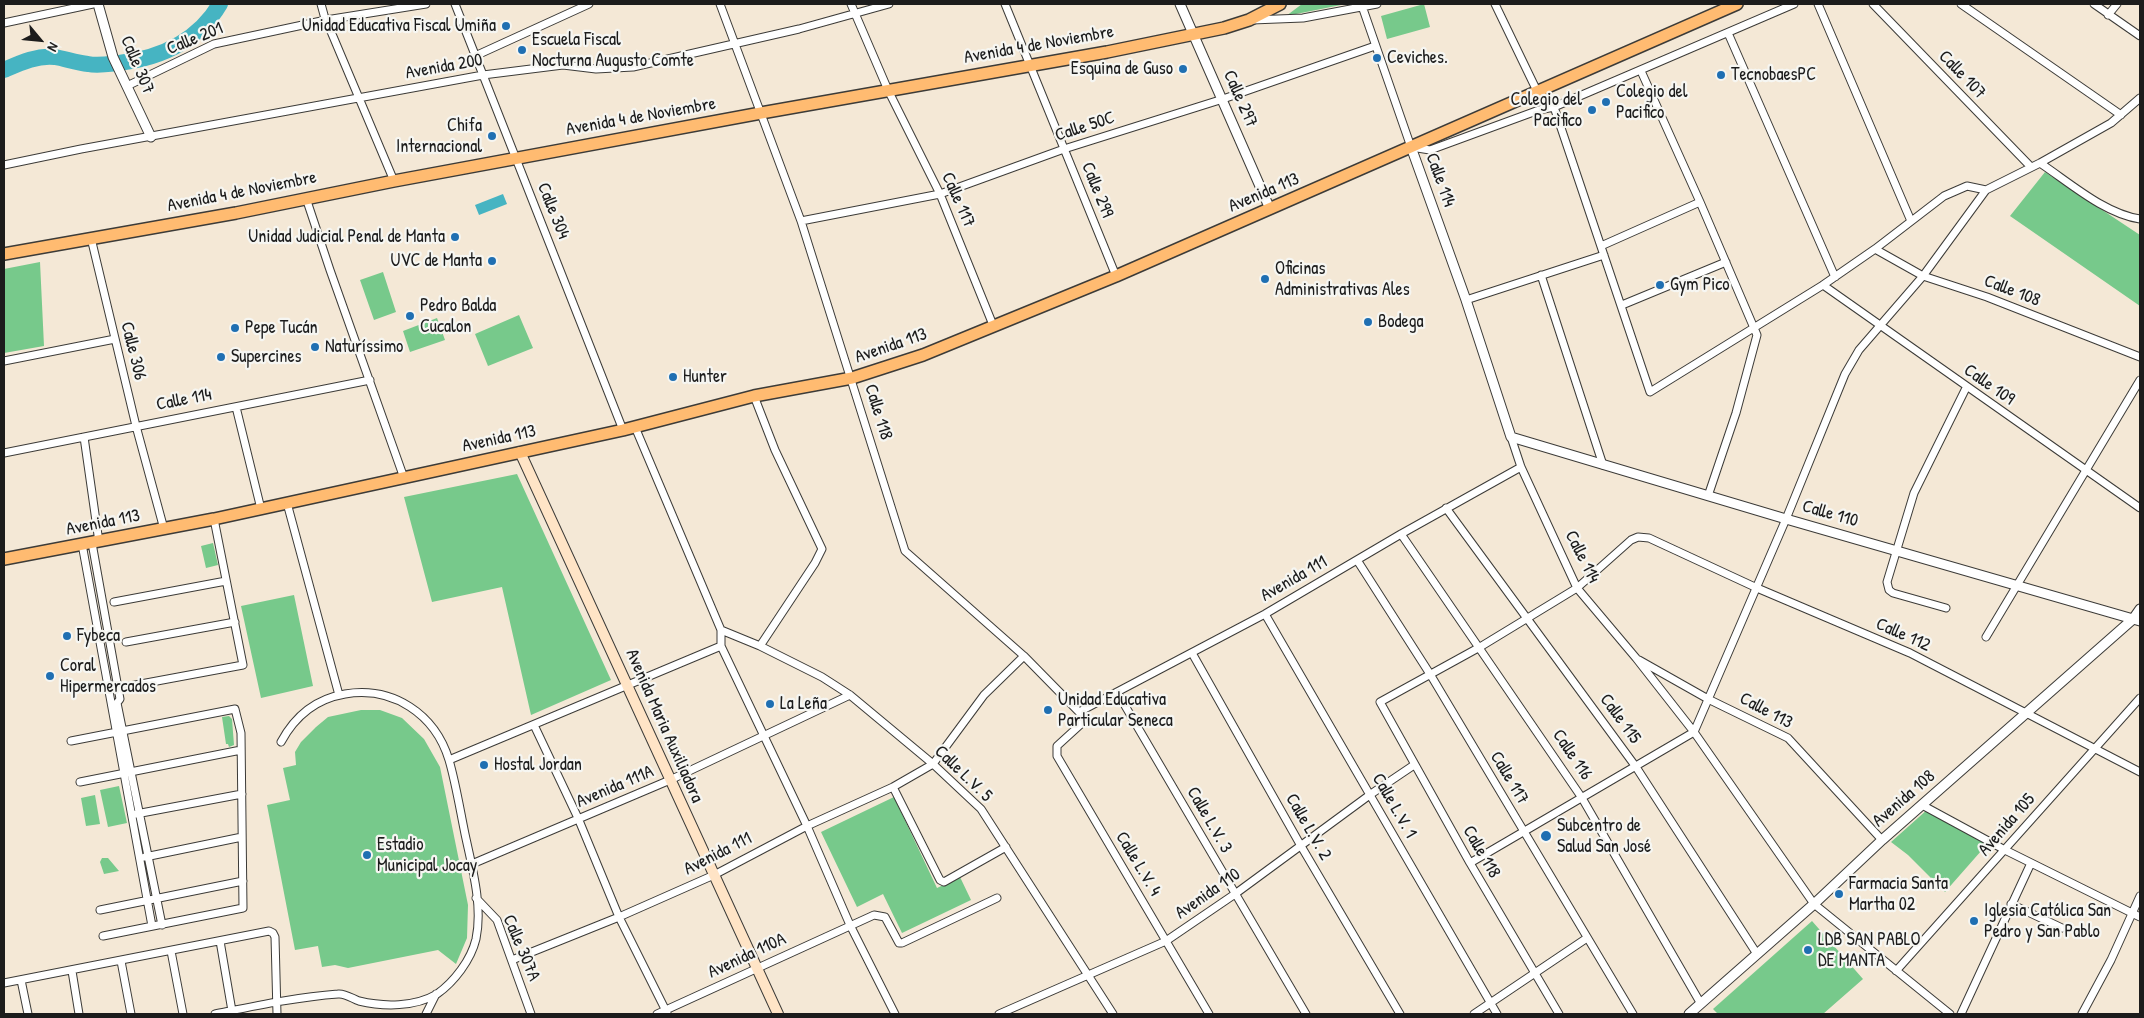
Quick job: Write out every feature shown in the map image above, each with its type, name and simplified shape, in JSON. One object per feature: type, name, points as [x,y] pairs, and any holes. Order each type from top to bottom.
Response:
[{"type":"main road","name":"Avenida 4 de Noviembre","points":[[4,254],[761,113],[1107,52],[1224,28],[1249,20],[1280,4]]},
{"type":"main road","name":"Avenida 113","points":[[4,559],[287,504],[629,429],[754,396],[852,378],[923,355],[1116,276],[1737,4]]},
{"type":"main road","name":"Avenida Maria Auxiliadora","points":[[520,452],[778,1014]]},
{"type":"street","points":[[4,23],[93,4]]},
{"type":"street","name":"Calle 307","points":[[98,4],[113,57],[151,137]]},
{"type":"street","points":[[321,4],[394,181]]},
{"type":"street","name":"Calle 201","points":[[127,86],[214,44],[326,20],[426,4]]},
{"type":"street","name":"Calle 304","points":[[455,4],[516,159],[629,429],[721,630]]},
{"type":"street","points":[[475,56],[589,4]]},
{"type":"street","name":"Calle 118","points":[[720,4],[801,221],[905,551],[1024,656],[1079,712]]},
{"type":"street","name":"Calle 117","points":[[851,4],[888,90],[940,194],[994,325]]},
{"type":"street","name":"Avenida 200","points":[[4,166],[482,75],[563,66],[596,69],[633,67],[735,45],[889,4]]},
{"type":"street","name":"Calle 299","points":[[1005,4],[1116,276]]},
{"type":"street","name":"Calle 297","points":[[1180,4],[1270,209]]},
{"type":"street","points":[[1249,20],[1297,18],[1377,4]]},
{"type":"street","points":[[1495,4],[1537,91]]},
{"type":"street","points":[[1412,147],[1430,150],[1539,110],[1554,107],[1794,4]]},
{"type":"street","points":[[1818,4],[1911,220]]},
{"type":"street","name":"Calle 107","points":[[1873,4],[2030,166]]},
{"type":"street","points":[[1961,4],[2121,114]]},
{"type":"street","points":[[2094,4],[2140,36]]},
{"type":"street","points":[[2108,14],[2117,4]]},
{"type":"street","name":"Calle 114","points":[[1362,6],[1466,300],[1521,467],[1577,588],[1636,658],[1694,732],[1814,904],[1950,1014]]},
{"type":"street","points":[[1728,33],[1834,278]]},
{"type":"street","name":"Calle 50C","points":[[801,221],[940,194],[1064,149],[1223,99],[1375,46]]},
{"type":"street","points":[[1641,71],[1757,335],[1736,413],[1708,496]]},
{"type":"street","points":[[1470,863],[1694,732],[1757,588],[1845,374],[1859,350],[1923,276],[1986,190],[2030,166],[2040,163],[2111,123],[2140,98]]},
{"type":"street","points":[[1554,107],[1650,392],[1823,286],[1944,196],[1967,186],[1986,190]]},
{"type":"street","points":[[2040,163],[2110,210],[2140,219]]},
{"type":"street","points":[[306,198],[404,478]]},
{"type":"street","points":[[1601,246],[1700,202]]},
{"type":"street","name":"Calle 306","points":[[91,238],[136,426],[164,529]]},
{"type":"street","name":"Calle 108","points":[[1875,249],[1923,276],[1987,297],[2140,357]]},
{"type":"street","points":[[1466,300],[1604,255]]},
{"type":"street","points":[[1622,305],[1726,262]]},
{"type":"street","points":[[1541,275],[1603,465]]},
{"type":"street","name":"Calle 109","points":[[1823,286],[1966,388],[2140,508]]},
{"type":"street","points":[[4,361],[115,339]]},
{"type":"street","name":"Calle 114","points":[[4,453],[370,380]]},
{"type":"street","points":[[1986,638],[2140,380]]},
{"type":"street","points":[[1946,608],[1889,590],[1888,582],[1896,550],[1922,475],[1966,388]]},
{"type":"street","points":[[754,396],[775,450],[822,549],[815,563],[760,646]]},
{"type":"street","points":[[236,407],[261,509]]},
{"type":"street","points":[[84,437],[94,606],[136,814],[148,856],[162,925]]},
{"type":"street","name":"Calle 110","points":[[1511,437],[1786,519],[2137,620]]},
{"type":"street","name":"Avenida 111","points":[[1079,712],[1265,614],[1446,508],[1521,467]]},
{"type":"street","points":[[287,504],[339,695]]},
{"type":"street","name":"Calle 115","points":[[1446,508],[1636,767],[1757,954]]},
{"type":"street","points":[[130,686],[243,665],[214,519]]},
{"type":"street","name":"Calle 116","points":[[1402,534],[1582,798],[1701,1004]]},
{"type":"street","name":"Calle 112","points":[[1577,588],[1631,540],[1649,538],[1757,588],[1910,653],[2028,712],[2140,772]]},
{"type":"street","points":[[91,543],[120,699],[117,703],[120,731]]},
{"type":"street","name":"Calle 117","points":[[1357,560],[1430,674],[1633,1014]]},
{"type":"street","points":[[114,602],[226,581]]},
{"type":"street","points":[[1430,674],[1529,619],[1577,588]]},
{"type":"street","points":[[94,606],[103,605]]},
{"type":"street","name":"Avenida 108","points":[[1689,1014],[1814,904],[1882,840],[2028,712],[2137,620],[2140,609]]},
{"type":"street","name":"Calle L.V. 1","points":[[1265,614],[1497,1014]]},
{"type":"street","points":[[126,642],[235,622]]},
{"type":"street","points":[[721,630],[721,646],[807,826],[850,925],[895,1014]]},
{"type":"street","name":"Calle L.V. 5","points":[[721,630],[760,646],[822,677],[850,695],[933,764],[981,809],[1112,1014]]},
{"type":"street","points":[[449,760],[721,646]]},
{"type":"street","points":[[103,657],[112,654]]},
{"type":"street","name":"Calle L.V. 2","points":[[1192,654],[1301,846],[1400,1014]]},
{"type":"street","points":[[933,764],[984,695],[1024,656]]},
{"type":"street","name":"Calle 113","points":[[1636,658],[1708,699],[1788,738],[1882,840]]},
{"type":"street","name":"Calle 118","points":[[1430,674],[1380,702],[1470,863],[1559,1014]]},
{"type":"street","points":[[215,1014],[277,1002],[341,994],[363,1002],[395,1005],[424,1000],[436,994],[452,980],[472,950],[478,927],[472,864],[449,760],[436,731],[427,720],[407,704],[385,695],[370,692],[339,695],[320,701],[304,712],[291,726],[281,742]]},
{"type":"street","name":"Calle L.V. 3","points":[[1118,692],[1306,1014]]},
{"type":"street","name":"Avenida 111A","points":[[472,864],[670,780],[850,695]]},
{"type":"street","name":"Avenida 105","points":[[1896,972],[2140,698]]},
{"type":"street","points":[[70,741],[235,709],[241,733],[243,908],[103,936]]},
{"type":"street","name":"Calle L.V. 4","points":[[1079,712],[1081,716],[1080,725],[1057,746],[1057,756],[1209,1014]]},
{"type":"street","points":[[534,725],[578,818],[620,917],[667,1012]]},
{"type":"street","points":[[80,782],[241,750]]},
{"type":"street","name":"Avenida 111","points":[[512,960],[620,917],[714,874],[807,826],[893,787],[933,764]]},
{"type":"street","name":"Avenida 110","points":[[999,1014],[1166,941],[1235,894],[1370,794],[1414,765]]},
{"type":"street","points":[[893,787],[940,880],[944,882],[1006,847]]},
{"type":"street","points":[[136,814],[242,794]]},
{"type":"street","points":[[1922,805],[2005,850],[2140,917]]},
{"type":"street","points":[[136,814],[140,858],[152,926]]},
{"type":"street","points":[[140,858],[242,837]]},
{"type":"street","points":[[1961,1014],[2031,863]]},
{"type":"street","points":[[100,910],[243,881]]},
{"type":"street","points":[[2082,1014],[2111,960],[2140,896]]},
{"type":"street","name":"Calle 307A","points":[[476,897],[497,920],[531,1014]]},
{"type":"street","name":"Avenida 110A","points":[[657,1014],[667,1012],[756,968],[874,915],[885,917],[899,942],[902,943],[997,898]]},
{"type":"street","points":[[2011,904],[2062,928]]},
{"type":"street","points":[[4,983],[269,931],[273,933],[274,937],[277,1014]]},
{"type":"street","points":[[1474,1014],[1535,975],[1587,938]]},
{"type":"street","points":[[220,941],[232,1011]]},
{"type":"street","points":[[171,951],[183,1014]]},
{"type":"street","points":[[121,961],[131,1014]]},
{"type":"street","points":[[72,971],[79,1014]]},
{"type":"street","points":[[21,980],[28,1014]]},
{"type":"street","points":[[426,1014],[436,994]]},
{"type":"green space","points":[[1302,4],[1346,4],[1286,16]]},
{"type":"green space","points":[[1424,4],[1430,27],[1387,39],[1381,16]]},
{"type":"green space","points":[[2045,172],[2140,235],[2140,306],[2010,216]]},
{"type":"green space","points":[[40,262],[44,346],[4,353],[4,269]]},
{"type":"green space","points":[[383,272],[396,312],[374,320],[360,280]]},
{"type":"green space","points":[[519,315],[533,348],[488,366],[475,334]]},
{"type":"green space","points":[[437,318],[445,340],[410,352],[403,331]]},
{"type":"green space","points":[[517,474],[611,680],[531,715],[502,587],[432,602],[404,497]]},
{"type":"green space","points":[[213,543],[218,565],[206,568],[201,546]]},
{"type":"green space","points":[[294,595],[313,686],[261,698],[241,606]]},
{"type":"green space","name":"Estadio Municipal Jocay","points":[[361,710],[380,710],[402,718],[424,739],[440,767],[468,905],[467,938],[456,964],[438,950],[348,968],[335,965],[322,967],[318,946],[295,950],[267,805],[290,800],[283,768],[296,765],[295,752],[301,742],[328,717]]},
{"type":"green space","points":[[229,716],[232,719],[234,745],[229,747],[226,744],[222,717]]},
{"type":"green space","points":[[119,786],[127,823],[108,827],[100,790]]},
{"type":"green space","points":[[95,795],[100,824],[86,826],[81,798]]},
{"type":"green space","points":[[894,797],[937,888],[960,877],[971,900],[902,933],[883,894],[857,907],[821,832]]},
{"type":"green space","points":[[1928,809],[1989,842],[1945,892],[1908,855],[1891,842]]},
{"type":"green space","points":[[102,858],[108,858],[119,871],[104,874],[100,862]]},
{"type":"green space","name":"LDB SAN PABLO DE MANTA","points":[[1812,921],[1863,979],[1823,1014],[1718,1014],[1713,1009]]},
{"type":"water","points":[[503,194],[507,204],[479,215],[475,205]]},
{"type":"waterway","points":[[4,70],[42,57],[55,57],[92,65],[134,61],[149,57],[177,46],[189,38],[201,28],[220,4]]},
{"type":"place","name":"Unidad Educativa Fiscal Umiña","points":[[506,26]]},
{"type":"place","name":"Escuela Fiscal Nocturna Augusto Comte","points":[[522,50]]},
{"type":"place","name":"Ceviches.","points":[[1377,58]]},
{"type":"place","name":"Esquina de Guso","points":[[1183,69]]},
{"type":"place","name":"TecnobaesPC","points":[[1721,75]]},
{"type":"place","name":"Colegio del Pacifico","points":[[1606,102]]},
{"type":"place","name":"Colegio del Pacìfico","points":[[1592,110]]},
{"type":"place","name":"Chifa Internacional","points":[[492,136]]},
{"type":"place","name":"Unidad Judicial Penal de Manta","points":[[455,237]]},
{"type":"place","name":"UVC de Manta","points":[[492,261]]},
{"type":"place","name":"Oficinas Administrativas Ales","points":[[1265,279]]},
{"type":"place","name":"Gym Pico","points":[[1660,285]]},
{"type":"place","name":"Pedro Balda Cucalon","points":[[410,316]]},
{"type":"place","name":"Bodega","points":[[1368,322]]},
{"type":"place","name":"Pepe Tucán","points":[[235,328]]},
{"type":"place","name":"Naturíssimo","points":[[315,347]]},
{"type":"place","name":"Supercines","points":[[221,357]]},
{"type":"place","name":"Hunter","points":[[673,377]]},
{"type":"place","name":"Fybeca","points":[[67,636]]},
{"type":"place","name":"Coral Hipermercados","points":[[50,676]]},
{"type":"place","name":"La Leña","points":[[770,704]]},
{"type":"place","name":"Unidad Educativa Particular Seneca","points":[[1048,710]]},
{"type":"place","name":"Hostal Jordan","points":[[484,765]]},
{"type":"place","name":"Subcentro de Salud San José","points":[[1546,836]]},
{"type":"place","name":"Estadio Municipal Jocay","points":[[367,855]]},
{"type":"place","name":"Farmacia Santa Martha 02","points":[[1839,894]]},
{"type":"place","name":"Iglesia Católica San Pedro y San Pablo","points":[[1974,921]]},
{"type":"place","name":"LDB SAN PABLO DE MANTA","points":[[1808,950]]}]
